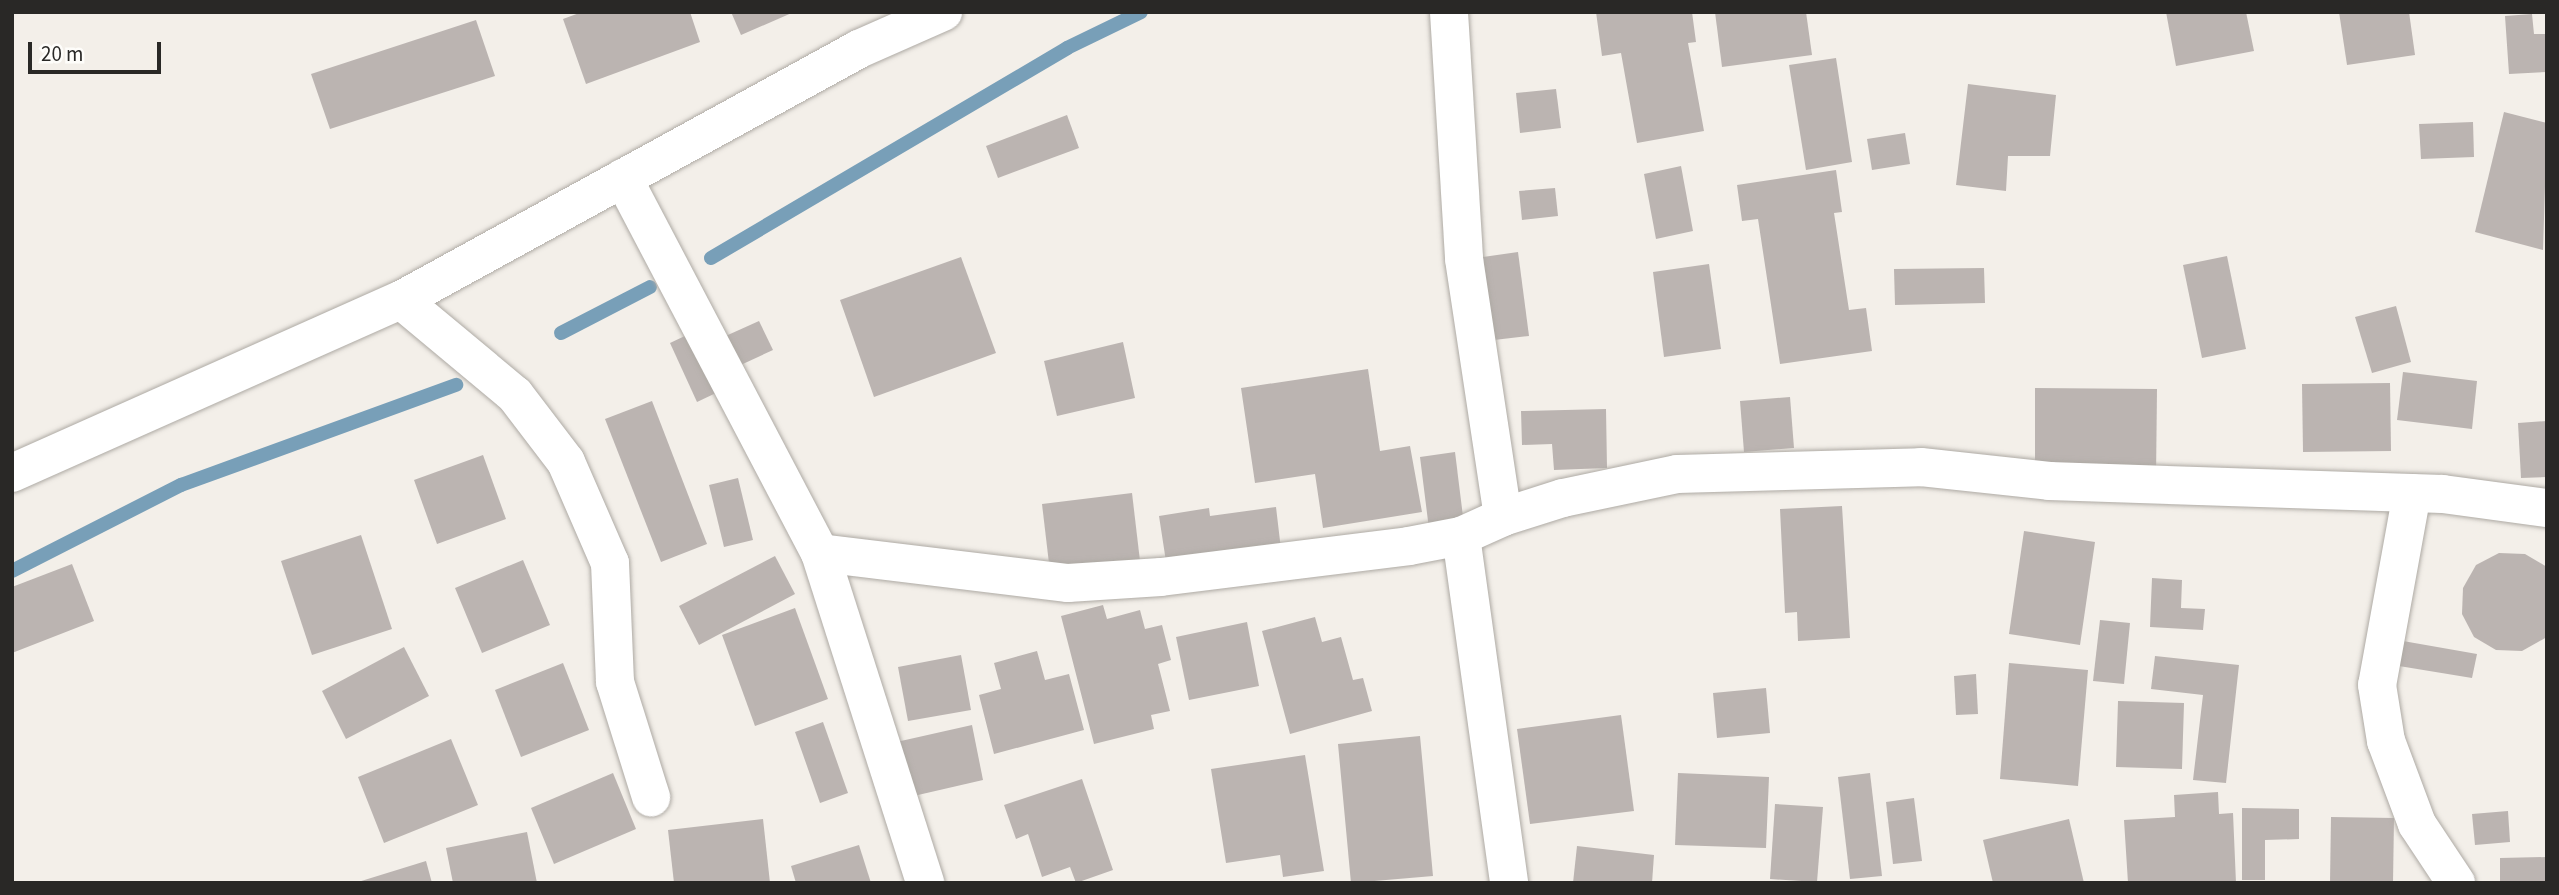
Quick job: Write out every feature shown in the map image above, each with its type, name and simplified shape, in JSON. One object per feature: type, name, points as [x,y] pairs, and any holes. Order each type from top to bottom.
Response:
[{"type":"street","points":[[12,473],[401,300],[859,49],[943,12]]},
{"type":"street","points":[[1450,12],[1464,259],[1503,517]]},
{"type":"street","points":[[623,178],[820,553],[925,883]]},
{"type":"street","points":[[401,300],[515,395],[566,462],[610,563],[615,682],[651,797]]},
{"type":"street","points":[[820,553],[1068,583],[1334,559],[1461,536],[1503,517],[1563,498],[1677,474],[1921,467],[2049,481],[2412,494],[2547,508]]},
{"type":"street","points":[[2412,494],[2377,685],[2386,741],[2417,824],[2456,883]]},
{"type":"street","points":[[1461,536],[1509,883]]},
{"type":"building","points":[[582,12],[690,12],[700,42],[586,84],[563,19]]},
{"type":"building","points":[[731,12],[794,12],[741,35]]},
{"type":"building","points":[[1596,12],[1692,12],[1696,42],[1688,43],[1704,131],[1637,143],[1621,53],[1602,56]]},
{"type":"building","points":[[1715,12],[1806,12],[1812,55],[1722,67]]},
{"type":"building","points":[[2166,12],[2246,12],[2254,51],[2176,66]]},
{"type":"building","points":[[2339,12],[2409,12],[2415,55],[2347,65]]},
{"type":"building","points":[[2532,14],[2534,34],[2547,34],[2547,72],[2509,74],[2505,16]]},
{"type":"building","points":[[476,20],[495,76],[330,129],[311,74]]},
{"type":"building","points":[[1836,58],[1852,162],[1806,170],[1789,65]]},
{"type":"building","points":[[1968,84],[2056,95],[2050,156],[2008,156],[2006,191],[1956,185]]},
{"type":"building","points":[[1556,89],[1561,128],[1520,133],[1516,93]]},
{"type":"building","points":[[2504,112],[2547,123],[2543,250],[2475,232]]},
{"type":"building","points":[[1067,115],[1079,148],[998,178],[986,146]]},
{"type":"building","points":[[2473,122],[2474,157],[2421,159],[2419,124]]},
{"type":"building","points":[[1905,133],[1910,164],[1872,170],[1867,139]]},
{"type":"building","points":[[1681,166],[1693,231],[1656,239],[1644,174]]},
{"type":"building","points":[[1836,170],[1842,212],[1834,213],[1849,310],[1866,308],[1872,351],[1780,364],[1758,219],[1742,221],[1737,185]]},
{"type":"building","points":[[1555,188],[1558,216],[1522,220],[1519,191]]},
{"type":"building","points":[[1518,252],[1529,336],[1494,340],[1483,257]]},
{"type":"building","points":[[2227,256],[2246,349],[2202,358],[2183,265]]},
{"type":"building","points":[[961,257],[996,353],[874,397],[840,300]]},
{"type":"building","points":[[1709,264],[1721,349],[1664,357],[1653,272]]},
{"type":"building","points":[[1984,268],[1985,303],[1895,305],[1894,269]]},
{"type":"building","points":[[2396,306],[2411,362],[2372,373],[2355,317]]},
{"type":"building","points":[[759,321],[773,350],[732,369],[719,339]]},
{"type":"building","points":[[689,334],[716,393],[697,402],[670,343]]},
{"type":"building","points":[[1123,342],[1135,398],[1057,416],[1044,361]]},
{"type":"building","points":[[1368,369],[1380,451],[1410,446],[1422,512],[1323,528],[1315,474],[1255,483],[1241,388]]},
{"type":"building","points":[[2403,372],[2477,381],[2472,429],[2397,420]]},
{"type":"building","points":[[2390,383],[2391,451],[2303,452],[2302,384]]},
{"type":"building","points":[[2035,388],[2157,389],[2156,478],[2035,476]]},
{"type":"building","points":[[1790,397],[1794,448],[1744,452],[1740,401]]},
{"type":"building","points":[[652,401],[707,544],[661,562],[605,419]]},
{"type":"building","points":[[1606,409],[1607,468],[1554,470],[1552,444],[1522,445],[1521,411]]},
{"type":"building","points":[[2547,421],[2547,477],[2521,478],[2518,423]]},
{"type":"building","points":[[1455,452],[1466,541],[1431,545],[1420,457]]},
{"type":"building","points":[[483,455],[506,519],[437,544],[414,480]]},
{"type":"building","points":[[738,478],[753,540],[724,547],[709,485]]},
{"type":"building","points":[[1132,493],[1140,561],[1050,572],[1042,504]]},
{"type":"building","points":[[1842,506],[1850,638],[1798,641],[1797,612],[1785,613],[1780,509]]},
{"type":"building","points":[[1276,507],[1282,558],[1167,568],[1159,516],[1209,508],[1210,516]]},
{"type":"building","points":[[2024,531],[2095,542],[2080,645],[2009,634]]},
{"type":"building","points":[[361,535],[392,629],[312,655],[281,561]]},
{"type":"building","points":[[2499,553],[2525,554],[2547,567],[2547,637],[2522,651],[2496,650],[2474,637],[2462,614],[2463,588],[2476,565]]},
{"type":"building","points":[[775,556],[795,594],[699,645],[679,606]]},
{"type":"building","points":[[523,560],[550,625],[482,653],[455,588]]},
{"type":"building","points":[[72,564],[94,621],[12,653],[12,587]]},
{"type":"building","points":[[2152,578],[2182,580],[2181,608],[2205,609],[2203,630],[2150,627]]},
{"type":"building","points":[[1103,605],[1107,619],[1140,610],[1145,629],[1162,625],[1171,660],[1158,664],[1170,711],[1151,715],[1154,729],[1094,744],[1061,616]]},
{"type":"building","points":[[795,608],[828,699],[755,726],[722,635]]},
{"type":"building","points":[[1315,617],[1322,642],[1341,637],[1353,680],[1363,678],[1372,711],[1290,734],[1262,631]]},
{"type":"building","points":[[2100,620],[2130,623],[2124,684],[2093,681]]},
{"type":"building","points":[[1247,622],[1259,686],[1189,700],[1176,637]]},
{"type":"building","points":[[2403,641],[2477,654],[2472,678],[2399,666]]},
{"type":"building","points":[[404,647],[429,696],[346,739],[322,691]]},
{"type":"building","points":[[1037,651],[1045,680],[1069,674],[1084,730],[994,754],[979,695],[1001,689],[994,663]]},
{"type":"building","points":[[961,655],[971,710],[908,721],[898,667]]},
{"type":"building","points":[[2155,656],[2239,665],[2226,783],[2193,780],[2203,695],[2151,689]]},
{"type":"building","points":[[563,663],[589,730],[521,757],[495,690]]},
{"type":"building","points":[[2009,663],[2088,670],[2078,786],[2000,779]]},
{"type":"building","points":[[1976,674],[1978,714],[1956,715],[1954,676]]},
{"type":"building","points":[[1766,688],[1770,733],[1717,738],[1713,693]]},
{"type":"building","points":[[2118,701],[2184,703],[2182,769],[2116,767]]},
{"type":"building","points":[[1621,715],[1634,811],[1530,824],[1517,729]]},
{"type":"building","points":[[823,722],[848,793],[820,803],[795,732]]},
{"type":"building","points":[[972,725],[983,780],[905,798],[892,743]]},
{"type":"building","points":[[1420,736],[1433,876],[1351,883],[1338,744]]},
{"type":"building","points":[[451,739],[478,805],[384,843],[358,777]]},
{"type":"building","points":[[1305,755],[1324,871],[1283,877],[1280,855],[1226,863],[1211,769]]},
{"type":"building","points":[[613,773],[636,829],[554,864],[531,808]]},
{"type":"building","points":[[1678,773],[1769,777],[1766,848],[1675,845]]},
{"type":"building","points":[[1870,773],[1882,876],[1850,879],[1838,777]]},
{"type":"building","points":[[1082,779],[1113,870],[1076,883],[1070,867],[1042,877],[1028,834],[1016,839],[1004,805]]},
{"type":"building","points":[[2218,792],[2219,814],[2233,813],[2236,883],[2128,883],[2124,820],[2175,817],[2174,795]]},
{"type":"building","points":[[1914,798],[1922,861],[1893,864],[1886,802]]},
{"type":"building","points":[[1775,804],[1823,807],[1817,882],[1770,879]]},
{"type":"building","points":[[2242,808],[2299,809],[2299,839],[2265,840],[2265,880],[2242,880]]},
{"type":"building","points":[[2508,811],[2510,842],[2475,845],[2472,814]]},
{"type":"building","points":[[2331,817],[2394,818],[2393,883],[2330,883]]},
{"type":"building","points":[[763,819],[770,883],[674,883],[668,830]]},
{"type":"building","points":[[2069,819],[2084,883],[1993,883],[1983,840]]},
{"type":"building","points":[[527,832],[537,883],[453,883],[446,848]]},
{"type":"building","points":[[859,845],[871,883],[796,883],[791,866]]},
{"type":"building","points":[[1577,846],[1654,855],[1652,883],[1573,883]]},
{"type":"building","points":[[2547,857],[2547,883],[2500,883],[2500,858]]},
{"type":"building","points":[[426,861],[432,883],[358,882]]},
{"type":"waterway","points":[[711,258],[1067,48],[1141,12]]},
{"type":"waterway","points":[[561,333],[650,287]]},
{"type":"waterway","points":[[12,571],[181,485],[456,385]]}]
